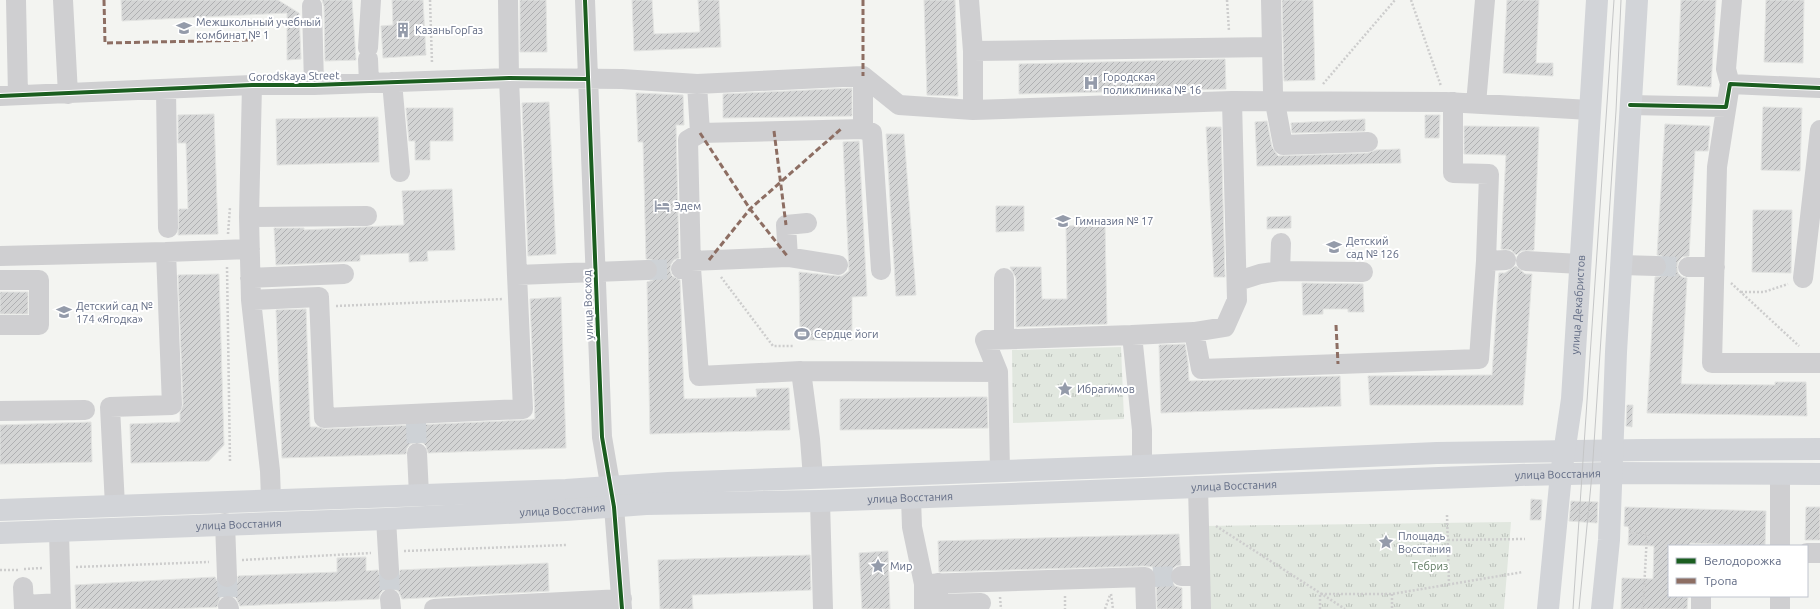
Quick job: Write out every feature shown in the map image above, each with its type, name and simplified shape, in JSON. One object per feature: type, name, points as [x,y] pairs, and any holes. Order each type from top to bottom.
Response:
[{"type":"main road","name":"улица Декабристов","points":[[1548,609],[1561,474],[1572,399],[1597,0]]},
{"type":"main road","points":[[1602,609],[1609,540],[1621,265],[1637,0]]},
{"type":"main road","name":"улица Восстания","points":[[0,510],[566,490],[610,486],[1142,466],[1437,453],[1820,449]]},
{"type":"main road","name":"улица Восстания","points":[[0,533],[58,532],[225,523],[386,518],[614,507],[646,504],[820,501],[1198,486],[1561,474],[1820,474]]},
{"type":"street","points":[[9,96],[16,0]]},
{"type":"street","points":[[63,0],[68,94]]},
{"type":"street","points":[[369,83],[368,53],[371,0]]},
{"type":"street","points":[[250,300],[319,297],[324,418],[416,418],[523,409],[509,78],[508,0]]},
{"type":"street","name":"улица Восход","points":[[585,0],[602,437],[614,507],[622,604]]},
{"type":"street","points":[[970,0],[973,51],[973,110]]},
{"type":"street","points":[[1271,0],[1274,102],[1283,144],[1368,142]]},
{"type":"street","points":[[1476,104],[1485,0]]},
{"type":"street","points":[[1732,0],[1726,69],[1730,84],[1717,167],[1712,363],[1819,363]]},
{"type":"street","points":[[312,6],[314,85]]},
{"type":"street","points":[[973,51],[1272,47]]},
{"type":"street","points":[[863,76],[899,105],[973,110],[1232,101],[1449,102],[1590,110]]},
{"type":"street","points":[[863,76],[863,129]]},
{"type":"street","name":"Gorodskaya Street","points":[[9,96],[252,86],[509,78],[588,79],[697,84],[863,76]]},
{"type":"street","points":[[392,82],[400,172]]},
{"type":"street","points":[[697,84],[700,133]]},
{"type":"street","points":[[1730,84],[1820,88]]},
{"type":"street","points":[[252,86],[249,217],[250,300],[270,471],[271,500]]},
{"type":"street","points":[[166,90],[168,228]]},
{"type":"street","points":[[1000,471],[998,372],[985,340],[1194,332],[1225,327],[1237,300],[1238,281],[1232,101]]},
{"type":"street","points":[[1194,332],[1201,369],[1479,359],[1486,261],[1489,174],[1453,173],[1449,102]]},
{"type":"street","points":[[1630,105],[1726,107]]},
{"type":"street","points":[[881,270],[872,133],[863,129],[700,133],[688,140],[699,376],[801,371],[998,372]]},
{"type":"street","points":[[1803,278],[1817,183],[1820,130]]},
{"type":"street","points":[[249,217],[367,216]]},
{"type":"street","points":[[788,257],[786,225],[807,223]]},
{"type":"street","points":[[1280,272],[1281,243]]},
{"type":"street","points":[[0,256],[250,249]]},
{"type":"street","points":[[115,506],[110,407],[172,405],[166,252]]},
{"type":"street","points":[[693,264],[788,257],[838,265]]},
{"type":"street","points":[[1486,261],[1506,260]]},
{"type":"street","points":[[1526,261],[1580,264]]},
{"type":"street","points":[[1621,265],[1656,266]]},
{"type":"street","points":[[1688,266],[1714,267]]},
{"type":"street","points":[[517,275],[647,270]]},
{"type":"street","points":[[1238,281],[1260,274],[1280,272],[1363,272]]},
{"type":"street","points":[[250,278],[344,274]]},
{"type":"street","points":[[1004,278],[1004,339]]},
{"type":"street","points":[[0,280],[39,280],[39,325],[0,325]]},
{"type":"street","points":[[1132,335],[1142,430],[1142,466]]},
{"type":"street","points":[[801,371],[810,439],[813,478]]},
{"type":"street","points":[[0,412],[85,410]]},
{"type":"street","points":[[417,453],[419,494]]},
{"type":"street","points":[[1780,474],[1780,545]]},
{"type":"street","points":[[1198,486],[1190,576],[1201,609]]},
{"type":"street","points":[[911,498],[912,527],[938,604],[980,603]]},
{"type":"street","points":[[820,501],[823,609]]},
{"type":"street","points":[[386,518],[388,561]]},
{"type":"street","points":[[225,523],[227,569]]},
{"type":"street","points":[[24,600],[62,606],[58,532]]},
{"type":"street","points":[[1808,553],[1820,553]]},
{"type":"street","points":[[931,584],[1149,577],[1146,609]]},
{"type":"street","points":[[924,609],[931,584]]},
{"type":"street","points":[[1701,597],[1701,609]]},
{"type":"street","points":[[1780,597],[1780,609]]},
{"type":"street","points":[[434,609],[622,604]]},
{"type":"path","points":[[430,0],[432,81]]},
{"type":"path","points":[[1227,0],[1230,48]]},
{"type":"path","points":[[1322,84],[1395,0]]},
{"type":"path","points":[[1411,0],[1442,87],[1449,102]]},
{"type":"path","points":[[230,462],[227,250],[231,203]]},
{"type":"path","points":[[693,264],[773,346],[794,346]]},
{"type":"path","points":[[1714,267],[1819,363]]},
{"type":"path","points":[[1741,292],[1764,292],[1803,278]]},
{"type":"path","points":[[319,307],[518,298]]},
{"type":"path","points":[[1448,515],[1449,584]]},
{"type":"path","points":[[1214,525],[1320,594],[1346,609]]},
{"type":"path","points":[[1630,527],[1630,533],[1646,534],[1643,609]]},
{"type":"path","points":[[1448,540],[1525,539]]},
{"type":"path","points":[[0,570],[60,568],[227,569],[388,561],[566,545]]},
{"type":"path","points":[[1320,594],[1392,594],[1522,572]]},
{"type":"path","points":[[1106,609],[1111,593],[1113,609]]},
{"type":"path","points":[[1320,594],[1320,609]]},
{"type":"path","points":[[1392,594],[1392,609]]},
{"type":"path","points":[[1065,595],[1065,609]]},
{"type":"path","points":[[1000,597],[1001,609]]},
{"type":"green space","points":[[1121,347],[1124,419],[1013,423],[1012,350]]},
{"type":"green space","name":"Тебриз","points":[[1511,522],[1504,609],[1207,609],[1203,526]]},
{"type":"building","points":[[121,0],[278,0],[299,13],[301,59],[287,60],[287,13],[122,21]]},
{"type":"building","points":[[322,0],[352,0],[356,60],[325,61],[324,6]]},
{"type":"building","points":[[392,0],[423,0],[426,55],[383,58],[381,26],[393,25]]},
{"type":"building","points":[[520,0],[546,0],[547,52],[520,52]]},
{"type":"building","points":[[632,0],[652,0],[654,34],[700,32],[698,0],[719,0],[721,47],[634,51]]},
{"type":"building","points":[[924,0],[955,0],[958,96],[927,95]]},
{"type":"building","points":[[1282,0],[1313,0],[1315,80],[1284,81]]},
{"type":"building","points":[[1507,0],[1539,0],[1536,63],[1553,63],[1553,76],[1503,73]]},
{"type":"building","points":[[1681,0],[1716,0],[1711,87],[1677,85]]},
{"type":"building","points":[[1766,0],[1804,0],[1803,63],[1764,62]]},
{"type":"building","points":[[1225,59],[1226,89],[1019,94],[1019,64]]},
{"type":"building","points":[[852,88],[852,116],[723,118],[723,94]]},
{"type":"building","points":[[636,93],[683,95],[684,125],[676,125],[679,258],[674,260],[671,264],[670,270],[672,276],[680,280],[684,399],[757,397],[756,389],[789,388],[790,430],[650,434],[647,282],[653,280],[657,276],[658,269],[653,260],[646,259],[643,142],[638,142]]},
{"type":"building","points":[[549,102],[556,254],[528,256],[522,103]]},
{"type":"building","points":[[1763,107],[1802,108],[1800,171],[1761,170]]},
{"type":"building","points":[[406,108],[453,108],[453,141],[430,141],[430,160],[415,160],[415,141],[409,141]]},
{"type":"building","points":[[214,114],[218,234],[178,235],[179,209],[188,209],[186,143],[178,143],[178,115]]},
{"type":"building","points":[[1425,115],[1440,115],[1439,138],[1425,138]]},
{"type":"building","points":[[378,117],[379,162],[277,165],[276,119]]},
{"type":"building","points":[[1365,119],[1365,131],[1292,133],[1291,123]]},
{"type":"building","points":[[1267,121],[1272,147],[1278,156],[1368,153],[1376,150],[1400,149],[1401,163],[1257,166],[1255,122]]},
{"type":"building","points":[[1665,124],[1710,126],[1708,151],[1695,151],[1689,256],[1682,257],[1678,262],[1677,267],[1678,273],[1682,277],[1687,278],[1681,384],[1775,385],[1775,382],[1806,382],[1807,416],[1647,413],[1655,277],[1662,276],[1666,272],[1667,267],[1666,260],[1662,256],[1657,255]]},
{"type":"building","points":[[1464,126],[1539,127],[1534,250],[1521,251],[1516,255],[1511,250],[1501,249],[1506,155],[1464,154]]},
{"type":"building","points":[[1206,127],[1221,127],[1225,277],[1214,277]]},
{"type":"building","points":[[886,134],[904,134],[916,295],[896,296]]},
{"type":"building","points":[[859,141],[867,296],[852,297],[852,340],[800,340],[799,272],[842,276],[849,271],[843,142]]},
{"type":"building","points":[[452,189],[455,250],[427,251],[428,261],[409,262],[409,253],[360,255],[360,261],[276,265],[274,228],[304,228],[304,230],[404,225],[402,191]]},
{"type":"building","points":[[996,206],[1024,206],[1024,231],[996,232]]},
{"type":"building","points":[[1753,210],[1792,210],[1791,273],[1752,272]]},
{"type":"building","points":[[1291,216],[1291,228],[1267,229],[1267,217]]},
{"type":"building","points":[[1105,225],[1107,324],[1016,327],[1016,278],[1010,267],[1041,267],[1042,299],[1067,299],[1066,226]]},
{"type":"building","points":[[1516,266],[1525,274],[1532,274],[1523,405],[1370,405],[1368,376],[1492,375],[1499,273],[1505,273]]},
{"type":"building","points":[[219,274],[224,445],[209,461],[131,463],[130,424],[180,422],[180,413],[183,405],[178,275]]},
{"type":"building","points":[[1302,283],[1363,284],[1364,312],[1348,312],[1348,309],[1323,309],[1323,314],[1303,315]]},
{"type":"building","points":[[0,292],[28,292],[28,314],[0,314]]},
{"type":"building","points":[[561,297],[566,448],[428,453],[426,446],[423,443],[417,442],[410,444],[407,448],[406,454],[282,458],[276,310],[306,309],[310,427],[325,429],[524,420],[535,419],[530,299]]},
{"type":"building","points":[[1185,344],[1189,381],[1340,376],[1341,406],[1161,413],[1159,345]]},
{"type":"building","points":[[987,397],[988,428],[840,430],[840,399]]},
{"type":"building","points":[[1627,405],[1633,405],[1632,427],[1626,426]]},
{"type":"building","points":[[91,422],[92,462],[0,464],[0,425]]},
{"type":"building","points":[[1531,499],[1542,500],[1541,520],[1530,520]]},
{"type":"building","points":[[1571,501],[1598,502],[1597,523],[1569,521]]},
{"type":"building","points":[[1625,507],[1766,511],[1765,545],[1690,543],[1689,545],[1668,545],[1668,597],[1688,597],[1687,609],[1621,609],[1622,578],[1653,579],[1654,546],[1628,545],[1629,527],[1624,526]]},
{"type":"building","points":[[1806,507],[1820,507],[1820,540],[1805,540]]},
{"type":"building","points":[[1179,534],[1181,565],[1176,566],[1171,570],[1170,576],[1171,581],[1175,586],[1182,588],[1182,609],[1157,609],[1156,576],[1153,567],[939,572],[938,541]]},
{"type":"building","points":[[888,551],[890,609],[862,609],[859,553]]},
{"type":"building","points":[[810,555],[811,590],[692,595],[693,609],[660,609],[658,560]]},
{"type":"building","points":[[366,557],[366,571],[378,570],[380,577],[389,581],[396,579],[400,570],[548,563],[549,591],[402,599],[399,592],[394,588],[389,588],[383,590],[379,599],[240,606],[236,598],[230,595],[224,595],[220,598],[217,607],[173,609],[76,609],[75,585],[215,577],[222,587],[228,588],[237,583],[238,576],[337,572],[337,558]]},
{"type":"tunnel","points":[[1656,266],[1688,267]]},
{"type":"tunnel","points":[[647,270],[681,269]]},
{"type":"tunnel","points":[[416,423],[417,453]]},
{"type":"tunnel","points":[[389,570],[390,599]]},
{"type":"tunnel","points":[[1153,577],[1181,576]]},
{"type":"tunnel","points":[[227,577],[228,606]]},
{"type":"tram line","points":[[1573,609],[1614,0]]},
{"type":"tram line","points":[[1579,609],[1592,474],[1616,111],[1621,0]]},
{"type":"marked path","points":[[104,0],[105,43],[253,40]]},
{"type":"marked path","points":[[863,0],[863,76]]},
{"type":"marked path","points":[[709,260],[750,209],[841,129]]},
{"type":"marked path","points":[[774,131],[786,225]]},
{"type":"marked path","points":[[700,133],[750,209],[788,257]]},
{"type":"marked path","points":[[1336,325],[1338,364]]},
{"type":"cycle path","points":[[585,0],[602,437],[614,507],[622,609]]},
{"type":"cycle path","points":[[0,96],[252,85],[314,85],[509,78],[588,79]]},
{"type":"cycle path","points":[[1630,105],[1726,107],[1730,84],[1820,88]]},
{"type":"place","name":"Межшкольный учебный комбинат № 1","points":[[184,28]]},
{"type":"place","name":"КазаньГорГаз","points":[[403,30]]},
{"type":"place","name":"Городская поликлиника № 16","points":[[1091,83]]},
{"type":"place","name":"Эдем","points":[[662,206]]},
{"type":"place","name":"Гимназия № 17","points":[[1063,221]]},
{"type":"place","name":"Детский сад № 126","points":[[1334,247]]},
{"type":"place","name":"Детский сад № 174 «Ягодка»","points":[[64,312]]},
{"type":"place","name":"Сердце йоги","points":[[802,334]]},
{"type":"place","name":"Ибрагимов","points":[[1065,389]]},
{"type":"place","name":"Площадь Восстания","points":[[1386,542]]},
{"type":"place","name":"Мир","points":[[878,566]]}]
